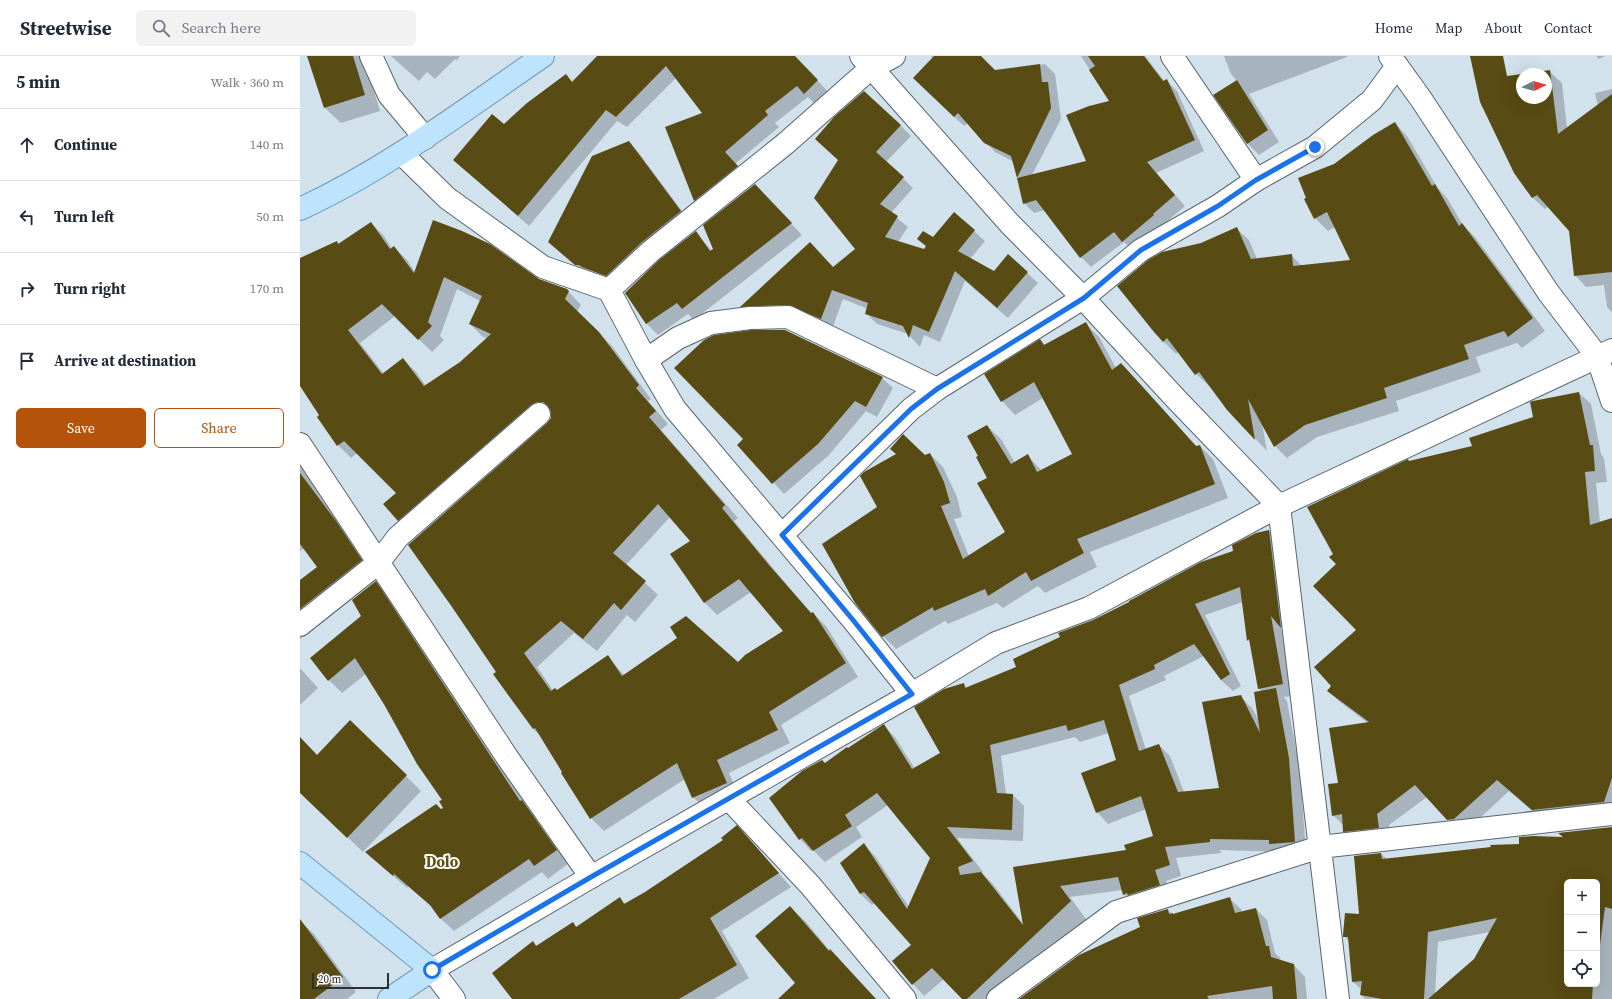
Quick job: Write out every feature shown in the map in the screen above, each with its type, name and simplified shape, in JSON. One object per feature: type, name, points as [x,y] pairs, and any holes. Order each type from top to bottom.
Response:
[{"type":"main road","points":[[300,209],[402,154],[544,56]]},
{"type":"main road","points":[[300,863],[432,970],[389,999]]},
{"type":"street","points":[[370,56],[389,95],[425,138]]},
{"type":"street","points":[[609,290],[651,251],[785,144],[866,62],[894,56]]},
{"type":"street","points":[[1172,56],[1256,180]]},
{"type":"street","points":[[782,535],[911,409],[937,389],[1084,298],[1141,250],[1218,206],[1256,180],[1315,147],[1372,100],[1394,61],[1421,99],[1548,292],[1605,353],[1612,401]]},
{"type":"street","points":[[866,62],[1010,224],[1084,298],[1279,506],[1338,999]]},
{"type":"street","points":[[402,154],[447,198],[542,267],[609,290],[646,360],[675,410],[853,620],[912,694]]},
{"type":"street","points":[[646,360],[678,338],[711,323],[750,318],[788,317],[937,389]]},
{"type":"street","points":[[454,999],[432,970],[591,877],[912,694],[996,642],[1089,608],[1279,506],[1605,353]]},
{"type":"street","points":[[300,625],[378,563],[398,537],[539,414]]},
{"type":"street","points":[[300,444],[507,756],[591,877]]},
{"type":"street","points":[[729,799],[810,885],[905,999]]},
{"type":"street","points":[[998,999],[1116,912],[1320,847],[1612,814]]},
{"type":"building","points":[[307,56],[353,56],[365,95],[324,108]]},
{"type":"building","points":[[597,56],[795,56],[818,80],[804,94],[797,86],[765,111],[768,115],[725,152],[738,166],[694,201],[665,127],[702,113],[666,66],[616,117],[606,110],[518,216],[453,160],[492,114],[504,124],[527,103],[566,74],[572,82]]},
{"type":"building","points":[[934,56],[981,56],[995,70],[1040,64],[1042,82],[1048,82],[1051,108],[1017,178],[1011,156],[984,143],[958,113],[954,117],[913,78]]},
{"type":"building","points":[[1088,56],[1144,56],[1163,81],[1167,79],[1195,140],[1147,162],[1175,195],[1122,242],[1114,232],[1080,258],[1036,200],[1023,204],[1017,178],[1086,161],[1066,115],[1089,106],[1109,101],[1089,70],[1095,66]]},
{"type":"building","points":[[1470,56],[1503,56],[1507,76],[1516,75],[1516,104],[1552,104],[1552,86],[1558,134],[1612,94],[1612,272],[1574,276],[1569,231],[1537,195],[1532,198],[1514,173],[1480,102]]},
{"type":"building","points":[[1237,80],[1268,130],[1247,144],[1213,95]]},
{"type":"building","points":[[864,91],[901,125],[876,152],[904,177],[880,204],[898,216],[885,237],[924,249],[926,246],[917,239],[923,231],[933,237],[954,212],[975,230],[958,251],[994,271],[1008,254],[1028,272],[997,308],[955,271],[929,332],[913,325],[909,338],[903,326],[865,314],[868,303],[832,290],[821,319],[788,305],[740,307],[810,242],[833,267],[855,249],[814,198],[838,160],[815,139],[834,117]]},
{"type":"building","points":[[1395,122],[1432,186],[1435,184],[1459,226],[1462,223],[1533,318],[1508,337],[1504,331],[1464,345],[1469,359],[1384,388],[1387,398],[1305,425],[1274,447],[1248,399],[1255,440],[1227,410],[1199,372],[1195,375],[1167,338],[1163,342],[1117,286],[1148,260],[1162,252],[1201,243],[1237,227],[1251,259],[1292,254],[1293,266],[1350,260],[1327,212],[1314,219],[1304,199],[1306,198],[1298,178],[1334,164],[1373,135]]},
{"type":"building","points":[[629,141],[681,211],[642,242],[606,276],[579,265],[575,265],[548,242],[592,156]]},
{"type":"building","points":[[755,184],[792,223],[682,309],[677,303],[646,324],[625,293],[659,260],[696,231],[710,251],[713,249],[703,225]]},
{"type":"building","points":[[433,220],[490,244],[539,279],[567,289],[569,291],[565,299],[599,332],[639,385],[636,388],[656,411],[649,417],[725,505],[722,508],[769,565],[811,613],[813,612],[846,663],[769,712],[778,730],[717,760],[727,783],[692,798],[677,763],[590,819],[535,728],[533,729],[493,674],[496,672],[408,545],[547,423],[551,418],[551,412],[548,406],[543,402],[537,402],[531,405],[398,521],[383,504],[396,493],[344,441],[337,446],[317,417],[319,415],[300,386],[300,258],[337,241],[338,244],[371,222],[390,249],[394,246],[414,273]],"holes":[[[444,277],[482,296],[469,324],[491,334],[460,362],[424,386],[403,358],[382,374],[348,330],[382,304],[418,340],[432,326],[428,322]],[[658,504],[690,541],[670,554],[704,603],[739,579],[783,631],[745,655],[738,662],[686,616],[670,627],[677,638],[622,676],[608,655],[557,690],[555,688],[551,691],[524,653],[561,621],[583,639],[614,603],[621,610],[646,581],[613,553]]]},
{"type":"building","points":[[1086,322],[1112,370],[1121,363],[1196,446],[1200,445],[1215,484],[1077,539],[1084,553],[1031,581],[1026,572],[988,596],[985,589],[934,611],[933,607],[882,637],[855,603],[822,544],[877,507],[860,476],[864,472],[896,454],[890,449],[903,434],[925,455],[930,453],[944,482],[950,503],[941,506],[963,559],[1005,532],[977,483],[987,478],[976,457],[978,456],[967,436],[987,425],[1011,464],[1028,454],[1037,472],[1072,454],[1034,382],[1001,402],[984,374],[1040,339],[1044,345]]},
{"type":"building","points":[[751,330],[785,330],[883,377],[866,407],[855,401],[818,444],[772,484],[737,445],[743,439],[674,368],[704,340],[714,335]]},
{"type":"building","points":[[1579,392],[1590,445],[1593,445],[1595,471],[1585,472],[1590,525],[1612,518],[1612,778],[1604,802],[1532,810],[1497,780],[1454,819],[1447,820],[1415,785],[1377,814],[1379,828],[1343,832],[1342,814],[1332,816],[1328,784],[1338,783],[1329,728],[1369,722],[1327,691],[1331,686],[1314,667],[1356,630],[1313,586],[1336,564],[1329,557],[1333,554],[1307,507],[1408,459],[1409,461],[1472,446],[1469,438],[1533,417],[1530,402]]},
{"type":"building","points":[[300,473],[336,521],[362,560],[300,609],[300,580],[317,567],[300,544]]},
{"type":"building","points":[[1269,530],[1281,628],[1271,616],[1283,684],[1258,689],[1249,639],[1247,641],[1240,587],[1195,604],[1230,674],[1221,680],[1194,644],[1154,665],[1155,669],[1119,685],[1139,751],[1159,744],[1178,792],[1219,788],[1202,702],[1241,695],[1260,733],[1254,692],[1276,688],[1289,758],[1295,842],[1269,844],[1269,840],[1210,839],[1210,842],[1165,847],[1170,865],[1155,870],[1160,885],[1128,895],[1127,893],[1123,895],[1118,877],[1060,886],[1071,901],[967,999],[962,999],[932,968],[912,985],[892,961],[911,945],[864,892],[860,894],[840,863],[864,843],[907,909],[930,858],[877,793],[845,815],[852,826],[813,851],[802,838],[799,840],[769,798],[802,771],[822,760],[825,763],[847,747],[848,748],[884,724],[912,769],[940,753],[914,707],[944,689],[964,683],[965,688],[1016,667],[1013,659],[1060,637],[1058,633],[1093,620],[1201,562],[1233,551],[1232,545],[1256,533]],"holes":[[[1104,720],[1116,760],[1081,773],[1096,813],[1141,796],[1153,836],[1124,845],[1126,850],[1013,867],[1023,925],[981,872],[960,875],[958,867],[973,861],[947,827],[1012,830],[1013,794],[997,793],[990,745],[1066,725],[1068,731]]]},
{"type":"building","points":[[376,581],[520,801],[522,800],[557,850],[534,866],[529,859],[440,919],[430,905],[394,874],[393,876],[365,852],[436,804],[441,809],[443,808],[439,801],[442,800],[417,764],[385,706],[355,658],[328,681],[310,658],[361,616],[352,600]]},
{"type":"building","points":[[350,720],[407,775],[347,838],[300,793],[300,737],[317,755]]},
{"type":"building","points":[[737,825],[779,873],[710,918],[737,965],[679,999],[512,999],[492,973],[533,941],[536,946],[573,922],[576,927],[620,897],[624,904],[645,892],[723,840],[721,838]]},
{"type":"building","points":[[1612,827],[1612,909],[1605,907],[1600,945],[1600,879],[1564,879],[1564,987],[1593,987],[1592,999],[1428,999],[1474,959],[1497,918],[1428,932],[1424,999],[1382,999],[1360,995],[1362,981],[1352,982],[1348,937],[1343,937],[1345,913],[1359,914],[1354,856],[1381,853],[1382,859],[1491,847],[1490,845],[1519,844],[1519,837],[1563,837],[1558,833]]},
{"type":"building","points":[[1230,897],[1235,913],[1256,908],[1266,946],[1269,946],[1271,957],[1294,964],[1297,999],[1273,999],[1272,986],[1207,996],[1209,999],[1019,999],[1079,955],[1140,927],[1137,918],[1168,909],[1169,914],[1173,914]]},
{"type":"building","points":[[790,906],[829,951],[830,949],[876,999],[778,999],[795,983],[755,936]]},
{"type":"building","points":[[300,919],[343,977],[314,999],[300,999]]},
{"type":"district","name":"Dolo","points":[[442,862]]},
{"type":"route","points":[[432,970],[591,877],[912,694],[782,535],[911,409],[937,389],[1084,298],[1141,250],[1218,206],[1256,180],[1315,147]]}]
